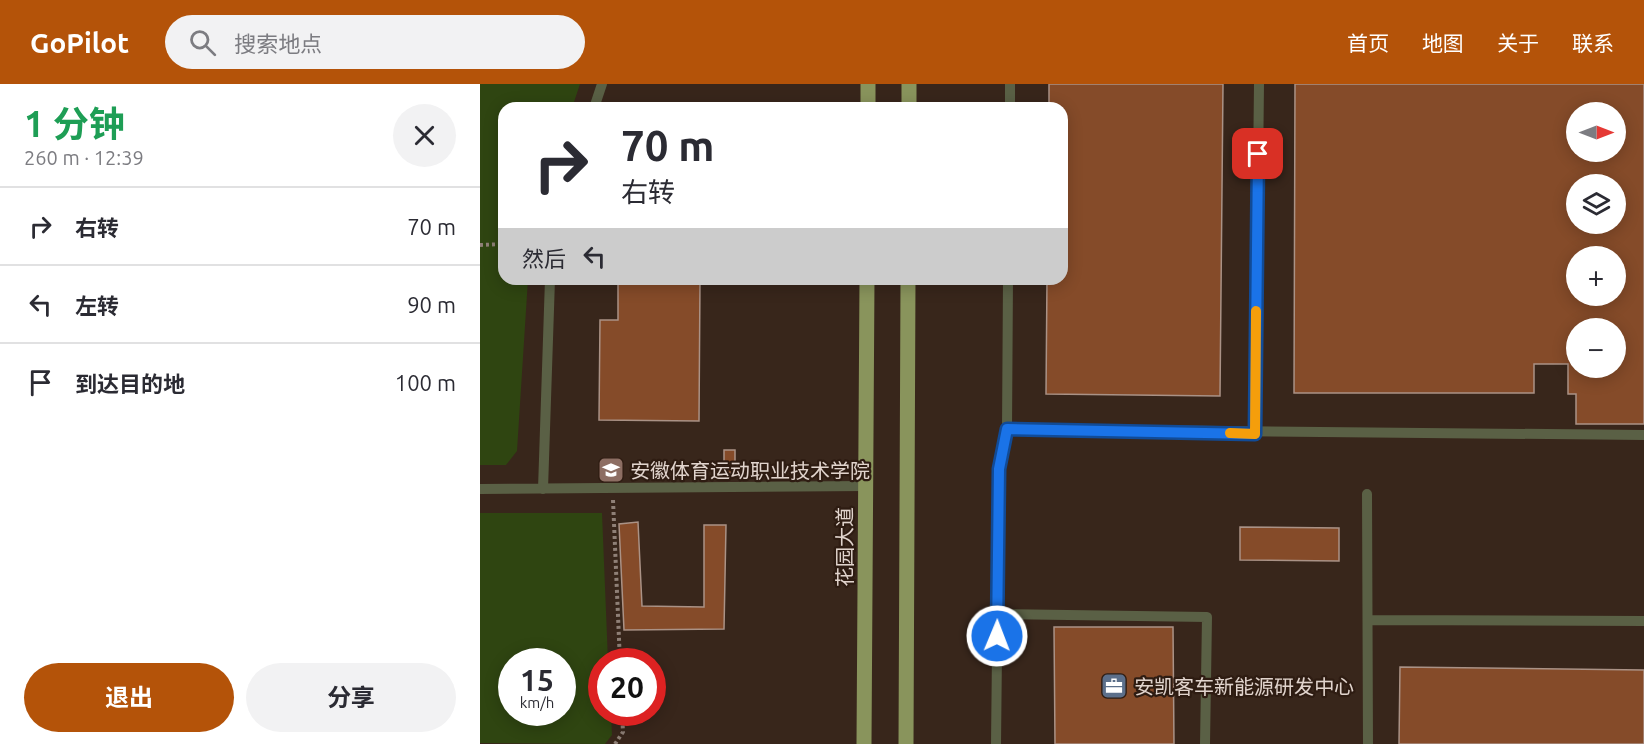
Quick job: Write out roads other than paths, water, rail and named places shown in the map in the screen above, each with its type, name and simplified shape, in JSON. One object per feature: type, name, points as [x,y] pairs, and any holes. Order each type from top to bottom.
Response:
[{"type":"main road","points":[[868,84],[868,102]]},
{"type":"main road","points":[[909,84],[909,102]]},
{"type":"main road","name":"花园大道","points":[[864,744],[867,285]]},
{"type":"main road","points":[[906,744],[908,285]]},
{"type":"lane","points":[[596,102],[602,84]]},
{"type":"lane","points":[[1010,84],[1010,102]]},
{"type":"lane","points":[[1255,434],[1259,84]]},
{"type":"lane","points":[[543,489],[550,285]]},
{"type":"lane","points":[[996,744],[999,469],[1007,429],[1008,285]]},
{"type":"lane","points":[[1007,429],[1255,434],[1644,435]]},
{"type":"lane","points":[[480,489],[866,486]]},
{"type":"lane","points":[[1367,494],[1368,744]]},
{"type":"lane","points":[[998,614],[1207,617],[1205,744]]},
{"type":"lane","points":[[1368,620],[1644,621]]},
{"type":"place","name":"安徽体育运动职业技术学院","points":[[611,470]]},
{"type":"place","name":"安凯客车新能源研发中心","points":[[1114,686]]}]
